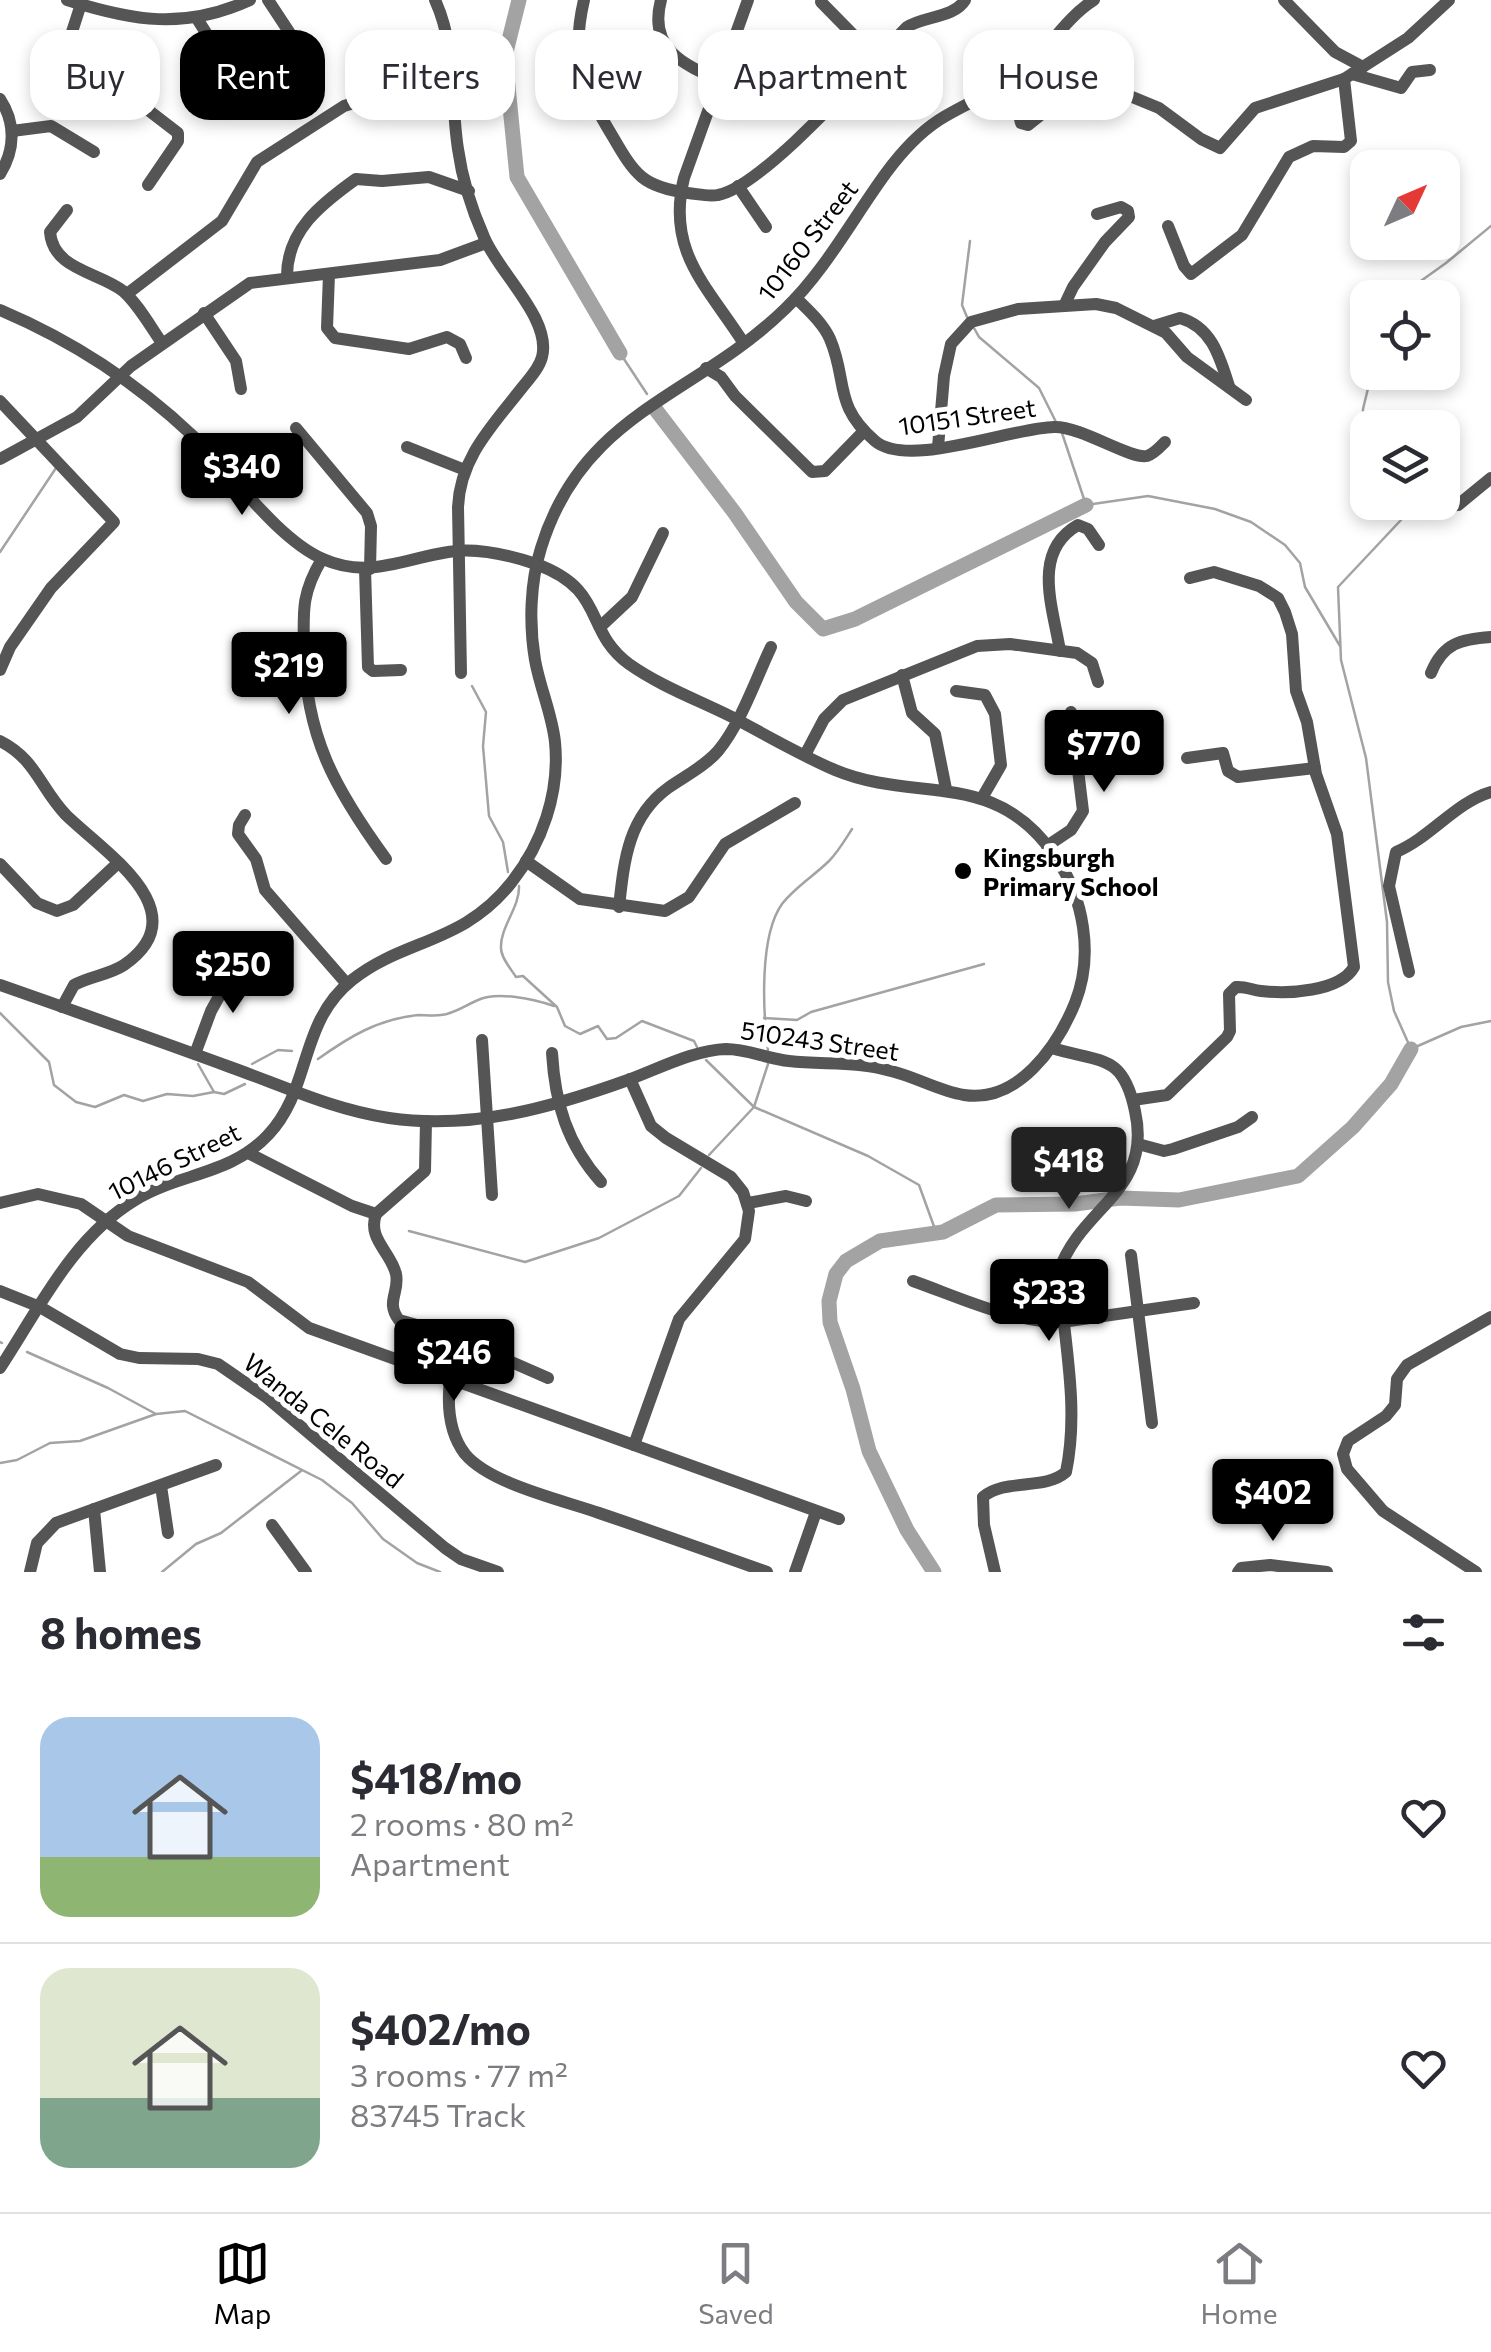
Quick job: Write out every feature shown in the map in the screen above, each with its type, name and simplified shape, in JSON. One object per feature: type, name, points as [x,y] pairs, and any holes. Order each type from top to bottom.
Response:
[{"type":"street","points":[[148,185],[178,141],[178,132],[74,52],[70,38],[74,2],[141,20],[196,17],[250,0]]},
{"type":"street","points":[[268,0],[288,30]]},
{"type":"street","points":[[436,0],[445,30]]},
{"type":"street","points":[[584,0],[577,46],[584,88],[638,176],[652,187],[715,196],[738,186],[816,120]]},
{"type":"street","points":[[660,0],[660,29],[671,54],[698,71]]},
{"type":"street","points":[[738,30],[748,0]]},
{"type":"street","points":[[905,30],[912,23],[956,10],[965,0]]},
{"type":"street","name":"10160 Street","points":[[1061,30],[1094,0]]},
{"type":"street","points":[[1284,0],[1353,73],[1400,88],[1412,72],[1430,70]]},
{"type":"street","points":[[1134,98],[1159,108],[1217,149],[1230,140],[1254,108],[1353,73],[1408,38],[1449,0]]},
{"type":"street","points":[[820,2],[848,30]]},
{"type":"street","points":[[196,17],[204,30]]},
{"type":"street","points":[[1168,226],[1184,266],[1192,274],[1242,235],[1289,157],[1306,148],[1344,147],[1351,141],[1353,73]]},
{"type":"street","points":[[0,100],[12,131],[10,154],[0,174]]},
{"type":"street","points":[[127,294],[222,221],[257,162],[345,106]]},
{"type":"street","name":"10160 Street","points":[[536,564],[557,506],[592,454],[622,426],[744,342],[796,298],[885,174],[916,140],[942,118],[963,107]]},
{"type":"street","points":[[456,120],[458,154],[486,243],[537,321],[542,339],[542,357],[526,384],[480,440],[465,470],[459,496],[461,673]]},
{"type":"street","points":[[706,120],[681,192],[680,224],[689,261],[744,342]]},
{"type":"street","points":[[12,131],[51,126],[94,152]]},
{"type":"street","points":[[287,278],[290,250],[308,218],[356,179],[430,177],[470,191]]},
{"type":"street","points":[[738,186],[766,227]]},
{"type":"street","points":[[1064,306],[1098,250],[1129,216],[1121,206],[1097,214]]},
{"type":"street","points":[[67,210],[50,232],[54,247],[71,265],[127,294],[162,343]]},
{"type":"street","points":[[0,459],[77,417],[162,343],[250,283],[440,260],[486,243]]},
{"type":"street","points":[[329,274],[328,328],[335,338],[409,349],[447,337],[460,344],[466,358]]},
{"type":"street","name":"10151 Street","points":[[796,298],[830,338],[844,402],[864,432],[884,448],[893,451],[938,447],[1058,427],[1084,432],[1141,456],[1152,454],[1166,442]]},
{"type":"street","points":[[938,447],[947,356],[963,328],[1004,312],[1105,305],[1166,334],[1187,357],[1246,400]]},
{"type":"street","points":[[0,310],[53,335],[120,376],[191,434],[292,540],[322,559],[347,568],[368,569],[460,550]]},
{"type":"street","points":[[204,312],[236,361],[241,388]]},
{"type":"street","points":[[1154,326],[1172,318],[1201,327],[1218,354],[1230,388]]},
{"type":"street","points":[[706,368],[721,377],[735,396],[812,472],[825,472],[864,432]]},
{"type":"street","points":[[0,401],[114,522],[62,574],[34,610],[0,670]]},
{"type":"street","points":[[296,428],[367,512],[371,526],[366,664],[372,670],[401,670]]},
{"type":"street","points":[[407,447],[465,470]]},
{"type":"street","points":[[1460,504],[1491,478]]},
{"type":"street","points":[[1060,651],[1049,575],[1050,553],[1078,525],[1088,529],[1100,545]]},
{"type":"street","points":[[600,627],[632,598],[663,534]]},
{"type":"street","name":"510243 Street","points":[[0,985],[294,1091],[360,1112],[426,1121],[486,1119],[558,1104],[709,1052],[728,1050],[782,1061],[884,1068],[954,1092],[980,1096],[999,1092],[1020,1080],[1052,1048],[1077,998],[1084,952],[1082,922],[1075,895],[1048,846],[1018,818],[982,798],[858,777],[804,754],[632,666],[614,650],[580,589],[562,576],[536,564],[489,552],[460,550]]},
{"type":"street","points":[[322,559],[308,584],[303,604],[304,678],[315,737],[352,809],[386,859]]},
{"type":"street","name":"10146 Street","points":[[0,1368],[77,1250],[105,1221],[140,1197],[220,1169],[248,1154],[274,1128],[294,1091],[315,1025],[347,984],[372,966],[470,922],[505,891],[526,862],[546,821],[556,762],[552,722],[532,636],[536,564]]},
{"type":"street","points":[[1133,1100],[1167,1095],[1227,1037],[1229,994],[1236,986],[1276,992],[1322,987],[1342,980],[1352,972],[1354,962],[1338,834],[1315,768],[1307,722],[1296,690],[1292,634],[1282,604],[1265,589],[1218,573],[1190,578]]},
{"type":"street","points":[[1431,673],[1448,646],[1466,639],[1491,637]]},
{"type":"street","points":[[804,754],[824,719],[843,700],[987,644],[1086,656],[1098,682]]},
{"type":"street","points":[[619,906],[627,849],[641,816],[665,790],[715,754],[771,647]]},
{"type":"street","points":[[902,675],[912,713],[935,734],[946,790]]},
{"type":"street","points":[[956,691],[985,695],[994,714],[1000,765],[982,798]]},
{"type":"street","points":[[1048,846],[1071,830],[1083,810],[1071,712]]},
{"type":"street","points":[[0,741],[26,758],[62,811],[147,895],[152,911],[148,938],[138,952],[122,966],[74,985],[62,1007]]},
{"type":"street","points":[[1187,758],[1223,753],[1228,771],[1238,777],[1315,768]]},
{"type":"street","points":[[1410,972],[1389,886],[1396,852],[1491,792]]},
{"type":"street","points":[[526,862],[580,899],[665,910],[690,897],[726,844],[795,803]]},
{"type":"street","points":[[245,815],[238,825],[238,834],[256,859],[265,890],[347,984]]},
{"type":"street","points":[[0,864],[37,902],[57,911],[73,906],[118,863]]},
{"type":"street","points":[[196,1054],[211,1011],[237,964]]},
{"type":"street","points":[[482,1040],[492,1195]]},
{"type":"street","points":[[995,1572],[984,1525],[983,1497],[994,1490],[1057,1479],[1066,1472],[1072,1409],[1059,1272],[1066,1250],[1128,1180],[1138,1156],[1130,1083],[1112,1064],[1052,1048]]},
{"type":"street","points":[[552,1053],[558,1104],[574,1146],[601,1182]]},
{"type":"street","points":[[630,1080],[645,1117],[657,1132],[730,1176],[748,1203],[749,1222],[745,1239],[679,1319],[634,1445]]},
{"type":"street","points":[[1138,1144],[1174,1150],[1238,1127],[1252,1117]]},
{"type":"street","points":[[426,1121],[425,1171],[376,1214],[375,1232],[396,1274],[391,1305],[400,1320],[431,1330],[460,1350],[500,1357],[548,1378]]},
{"type":"street","points":[[248,1154],[376,1214]]},
{"type":"street","points":[[0,1203],[30,1195],[51,1195],[81,1204],[128,1236],[248,1282],[309,1328],[839,1519]]},
{"type":"street","points":[[748,1203],[786,1196],[806,1201]]},
{"type":"street","points":[[1130,1256],[1152,1424]]},
{"type":"street","points":[[913,1281],[1026,1321],[1062,1322],[1194,1303]]},
{"type":"street","name":"Wanda Cele Road","points":[[0,1291],[40,1307],[120,1354],[218,1364],[266,1397],[445,1548],[498,1572]]},
{"type":"street","points":[[1476,1572],[1383,1511],[1347,1469],[1343,1454],[1348,1441],[1386,1416],[1394,1405],[1398,1379],[1407,1365],[1491,1317]]},
{"type":"street","points":[[450,1380],[453,1430],[466,1454],[482,1468],[767,1572]]},
{"type":"street","points":[[30,1572],[33,1550],[42,1536],[63,1520],[216,1465]]},
{"type":"street","points":[[162,1486],[168,1533]]},
{"type":"street","points":[[94,1509],[100,1572]]},
{"type":"street","points":[[795,1572],[816,1512]]},
{"type":"street","points":[[272,1525],[306,1572]]},
{"type":"street","points":[[1238,1572],[1254,1565],[1270,1565],[1326,1572]]},
{"type":"waterway","points":[[519,0],[505,56],[517,177],[620,353]]},
{"type":"waterway","points":[[1422,280],[1491,226]]},
{"type":"waterway","points":[[967,317],[962,305],[970,241]]},
{"type":"waterway","points":[[974,328],[979,337],[1039,388],[1056,422]]},
{"type":"waterway","points":[[620,353],[647,394]]},
{"type":"waterway","points":[[1363,410],[1368,390]]},
{"type":"waterway","points":[[656,410],[796,602],[823,629],[855,619],[1086,505]]},
{"type":"waterway","points":[[1062,433],[1086,505],[1148,496],[1215,509],[1251,522],[1285,545],[1300,563],[1305,587],[1340,646]]},
{"type":"waterway","points":[[0,552],[56,468]]},
{"type":"waterway","points":[[1401,520],[1338,587],[1341,660],[1366,758],[1387,922],[1388,982],[1394,1011],[1411,1049],[1461,1027],[1491,1021]]},
{"type":"waterway","points":[[472,686],[486,712],[483,746],[489,816],[503,842],[508,872]]},
{"type":"waterway","points":[[768,1050],[764,975],[775,918],[787,898],[832,857],[852,829]]},
{"type":"waterway","points":[[519,886],[502,940],[503,956],[516,977],[523,976],[557,1007],[565,1026],[580,1034],[598,1026],[607,1039],[616,1038],[642,1021],[694,1041],[697,1047]]},
{"type":"waterway","points":[[764,1018],[797,1020],[811,1012],[984,964]]},
{"type":"waterway","points":[[318,1059],[377,1025],[403,1017],[446,1014],[486,997],[516,997],[554,1006]]},
{"type":"waterway","points":[[0,1013],[49,1062],[54,1085],[76,1102],[95,1107],[124,1095],[143,1101],[167,1094],[224,1094],[245,1084]]},
{"type":"waterway","points":[[934,1572],[907,1530],[869,1451],[830,1322],[829,1301],[836,1274],[846,1261],[880,1241],[943,1232],[996,1205],[1075,1204],[1120,1198],[1179,1200],[1298,1176],[1353,1127],[1391,1084],[1411,1049]]},
{"type":"waterway","points":[[252,1064],[278,1050],[292,1051]]},
{"type":"waterway","points":[[706,1060],[754,1107],[868,1156],[919,1185],[936,1232]]},
{"type":"waterway","points":[[198,1064],[214,1092]]},
{"type":"waterway","points":[[709,1155],[754,1107],[768,1064]]},
{"type":"waterway","points":[[409,1231],[525,1262],[599,1238],[679,1196],[701,1168]]},
{"type":"waterway","points":[[27,1352],[156,1414]]},
{"type":"waterway","points":[[0,1463],[17,1460],[50,1443],[80,1441],[156,1414],[185,1411],[322,1480],[352,1503],[383,1539],[417,1563],[440,1572]]},
{"type":"waterway","points":[[162,1572],[196,1544],[221,1533],[301,1471]]},
{"type":"place","name":"Kingsburgh Primary School","points":[[963,871]]}]
